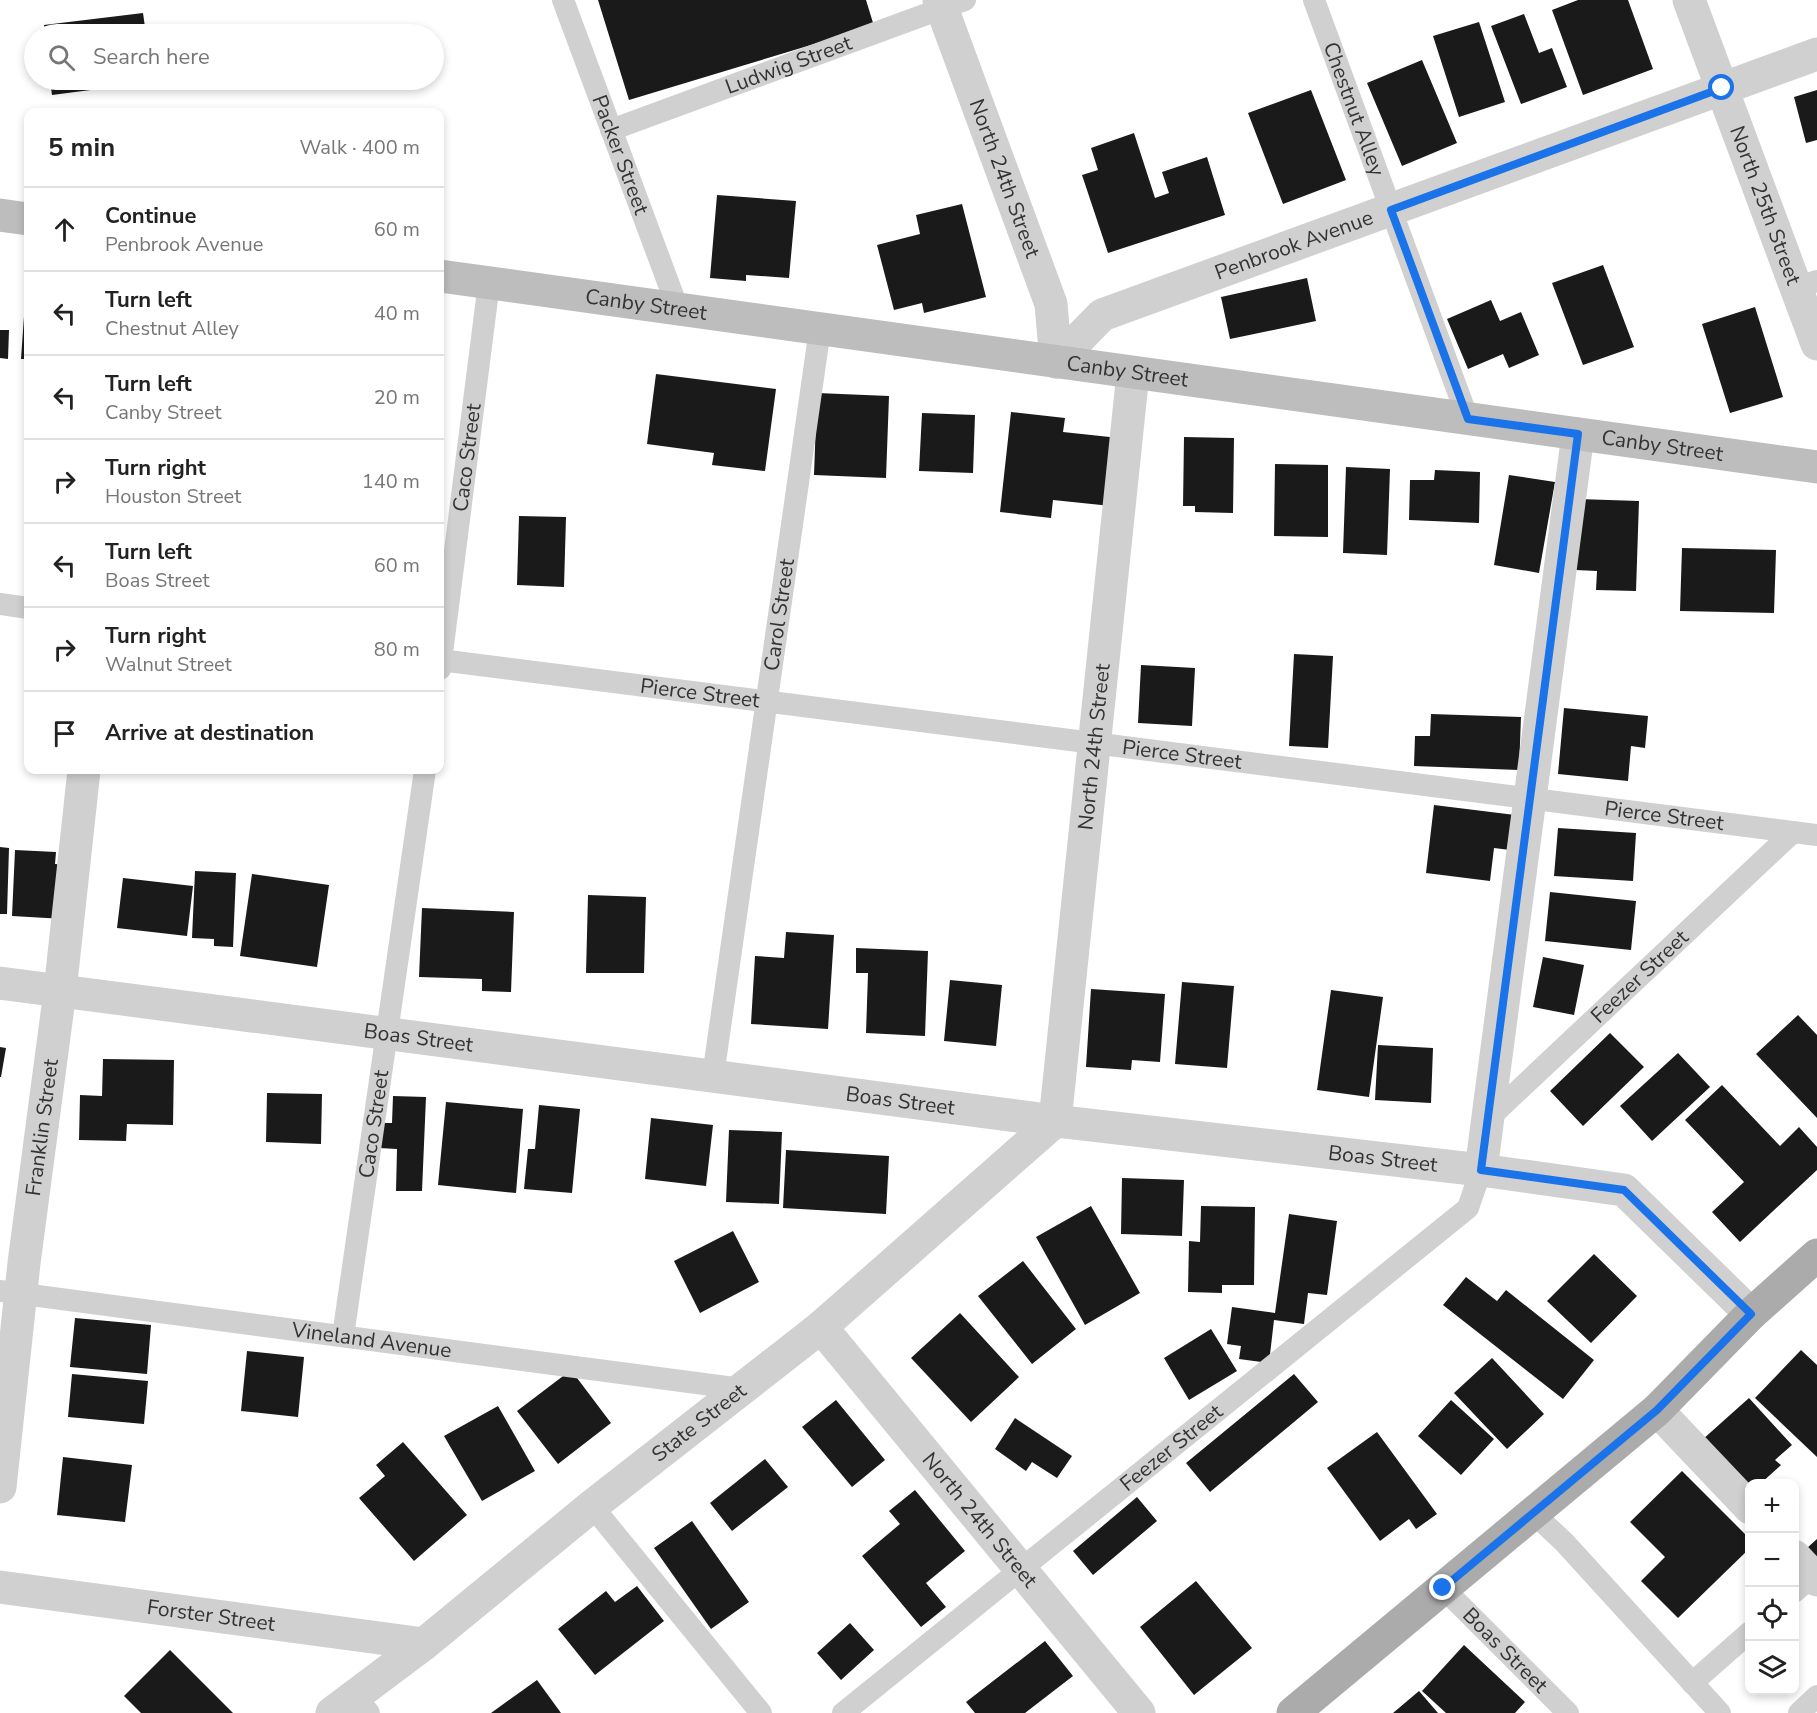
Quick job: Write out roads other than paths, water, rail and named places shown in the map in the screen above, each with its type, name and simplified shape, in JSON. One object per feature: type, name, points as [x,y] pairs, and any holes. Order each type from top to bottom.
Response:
[{"type":"main road","points":[[0,215],[24,218]]},
{"type":"main road","name":"Canby Street","points":[[444,277],[1817,467]]},
{"type":"main road","points":[[1293,1713],[1657,1410],[1751,1314],[1817,1255]]},
{"type":"street","name":"North 25th Street","points":[[1689,0],[1722,88],[1807,285],[1817,344]]},
{"type":"street","name":"North 24th Street","points":[[949,3],[1051,304],[1056,362]]},
{"type":"street","name":"Penbrook Avenue","points":[[1056,362],[1102,315],[1817,54]]},
{"type":"street","name":"North 24th Street","points":[[1055,1121],[1133,373]]},
{"type":"street","points":[[1481,1170],[1578,434]]},
{"type":"street","name":"Franklin Street","points":[[0,1487],[10,1293],[60,991],[84,774]]},
{"type":"street","name":"Boas Street","points":[[0,983],[1055,1121],[1481,1170],[1624,1190],[1751,1314]]},
{"type":"street","name":"State Street","points":[[352,1707],[424,1644],[592,1506],[821,1327],[1055,1121]]},
{"type":"street","name":"North 24th Street","points":[[821,1327],[1139,1713]]},
{"type":"street","points":[[1657,1410],[1745,1504]]},
{"type":"street","name":"Forster Street","points":[[0,1587],[424,1644]]},
{"type":"lane","name":"Packer Street","points":[[563,0],[678,309]]},
{"type":"lane","name":"Chestnut Alley","points":[[1314,0],[1468,419]]},
{"type":"lane","name":"Ludwig Street","points":[[611,130],[949,3]]},
{"type":"lane","name":"Caco Street","points":[[444,632],[489,283]]},
{"type":"lane","name":"Carol Street","points":[[713,1076],[820,329]]},
{"type":"lane","points":[[0,604],[24,607]]},
{"type":"lane","name":"Pierce Street","points":[[444,663],[767,702],[1817,835]]},
{"type":"lane","name":"Caco Street","points":[[343,1335],[424,774]]},
{"type":"lane","name":"Feezer Street","points":[[1488,1119],[1793,832]]},
{"type":"lane","name":"Feezer Street","points":[[843,1713],[1468,1208],[1481,1170]]},
{"type":"lane","name":"Vineland Avenue","points":[[10,1293],[742,1389]]},
{"type":"lane","points":[[592,1506],[761,1713]]},
{"type":"lane","points":[[1533,1513],[1563,1542],[1720,1713]]},
{"type":"lane","name":"Boas Street","points":[[1443,1588],[1569,1713]]},
{"type":"lane","points":[[1692,1683],[1745,1636]]},
{"type":"lane","points":[[1799,1713],[1817,1696]]}]
